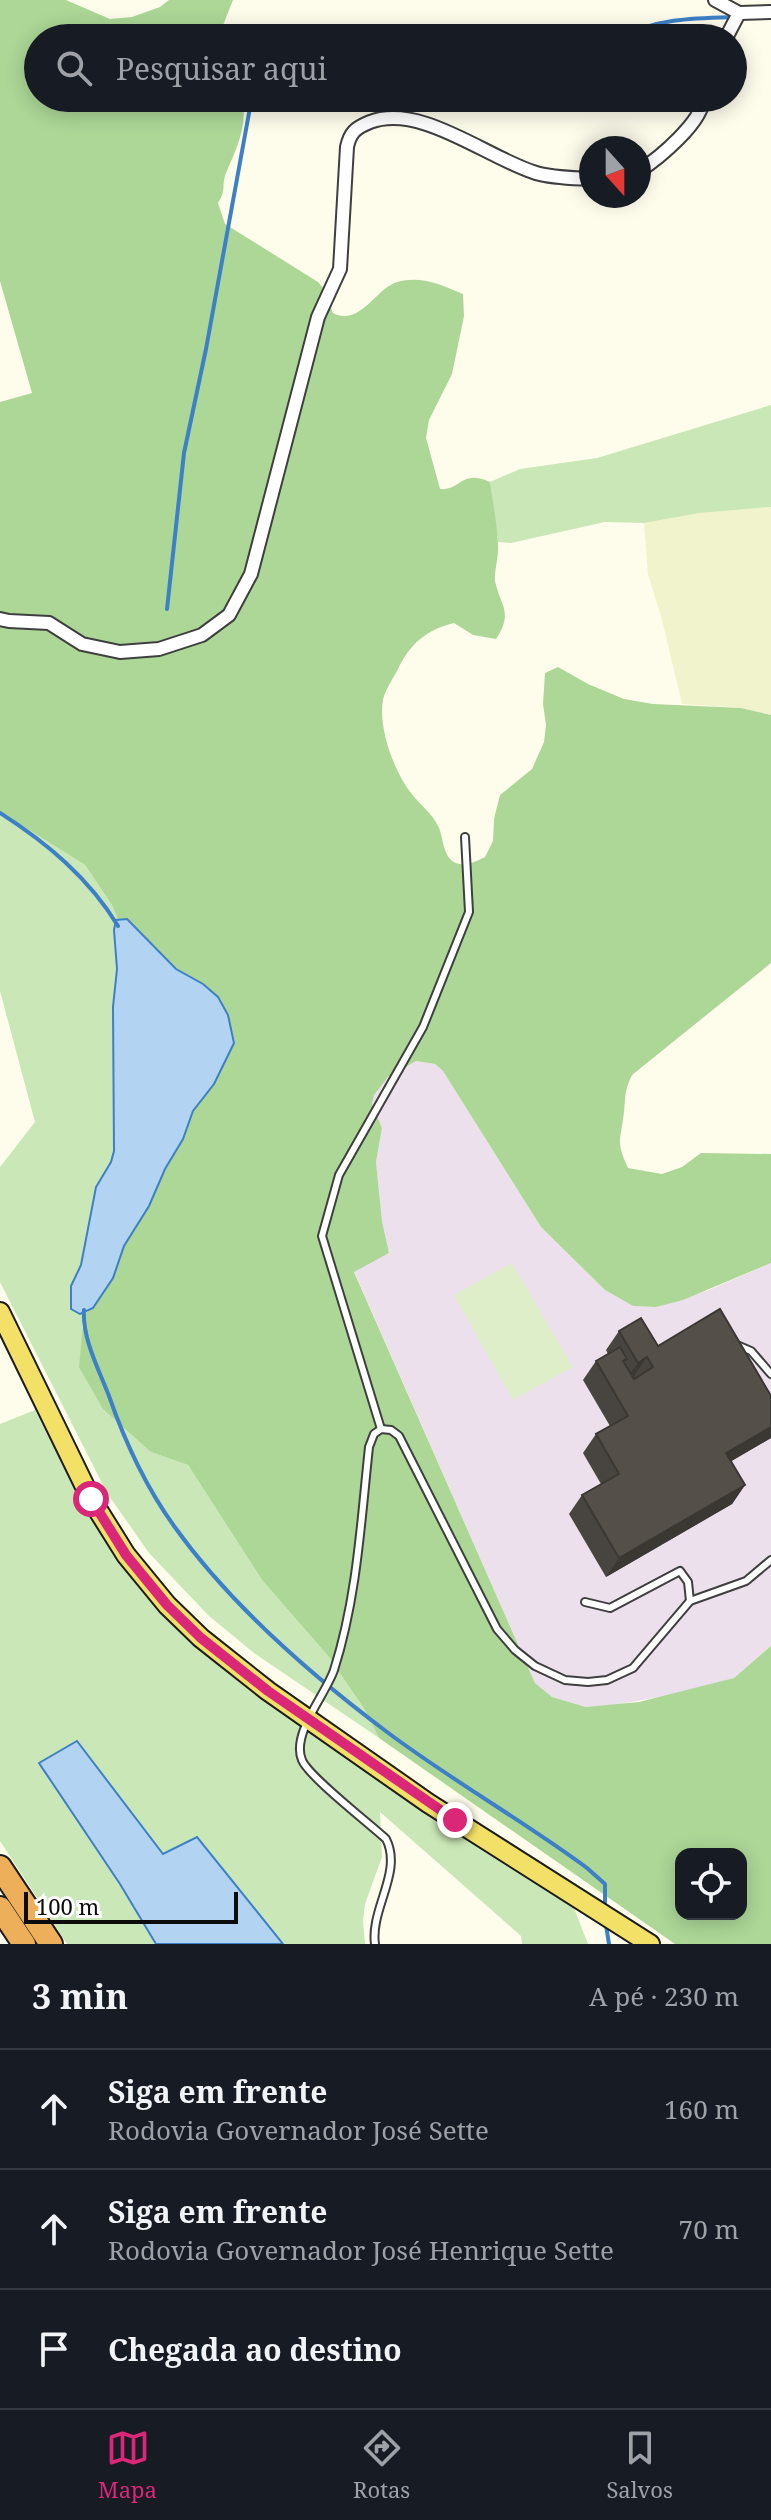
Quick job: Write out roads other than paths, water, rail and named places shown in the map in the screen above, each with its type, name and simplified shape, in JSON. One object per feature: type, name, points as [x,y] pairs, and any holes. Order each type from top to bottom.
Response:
[{"type":"highway","points":[[0,1867],[51,1944]]},
{"type":"highway","points":[[0,1908],[24,1944]]},
{"type":"main road","points":[[0,1312],[91,1499],[126,1555],[167,1605],[201,1638],[268,1691],[428,1803],[650,1944]]},
{"type":"street","points":[[715,0],[739,13],[771,12]]},
{"type":"street","points":[[733,24],[739,13]]},
{"type":"street","points":[[651,162],[671,147],[700,112]]},
{"type":"street","points":[[0,619],[49,623],[82,644],[120,652],[159,649],[202,635],[229,615],[251,574],[318,317],[340,269],[347,147],[350,134],[360,126],[380,118],[398,117],[429,126],[536,173],[579,178]]},
{"type":"lane","points":[[381,1429],[322,1236],[339,1175],[423,1027],[469,912],[465,837]]},
{"type":"lane","points":[[725,1339],[751,1351],[771,1374]]},
{"type":"lane","points":[[375,1944],[376,1920],[386,1886],[391,1847],[386,1839],[313,1776],[302,1760],[300,1745],[309,1718],[330,1677],[356,1569],[369,1447],[374,1434],[381,1429],[391,1430],[399,1436],[497,1629],[515,1650],[535,1666],[565,1680],[607,1680],[633,1668],[690,1601],[746,1581],[771,1560]]},
{"type":"lane","points":[[585,1602],[610,1608],[680,1571],[688,1582],[690,1601]]},
{"type":"water","points":[[127,919],[176,969],[203,984],[218,997],[228,1015],[234,1043],[214,1084],[193,1111],[183,1139],[165,1169],[149,1206],[124,1246],[113,1278],[93,1308],[80,1314],[71,1309],[71,1286],[81,1265],[96,1187],[114,1151],[113,1007],[117,969],[114,930],[116,920]]},
{"type":"water","points":[[77,1741],[163,1854],[197,1837],[283,1944],[156,1944],[39,1763]]},
{"type":"waterway","points":[[657,24],[735,17]]},
{"type":"waterway","points":[[167,609],[184,453],[249,112]]},
{"type":"waterway","points":[[0,813],[66,863],[94,892],[118,926]]},
{"type":"waterway","points":[[84,1310],[92,1354],[137,1464],[174,1526],[220,1583],[301,1662],[358,1710],[411,1750],[587,1868],[605,1884],[605,1908]]},
{"type":"waterway","points":[[606,1925],[609,1944]]}]
